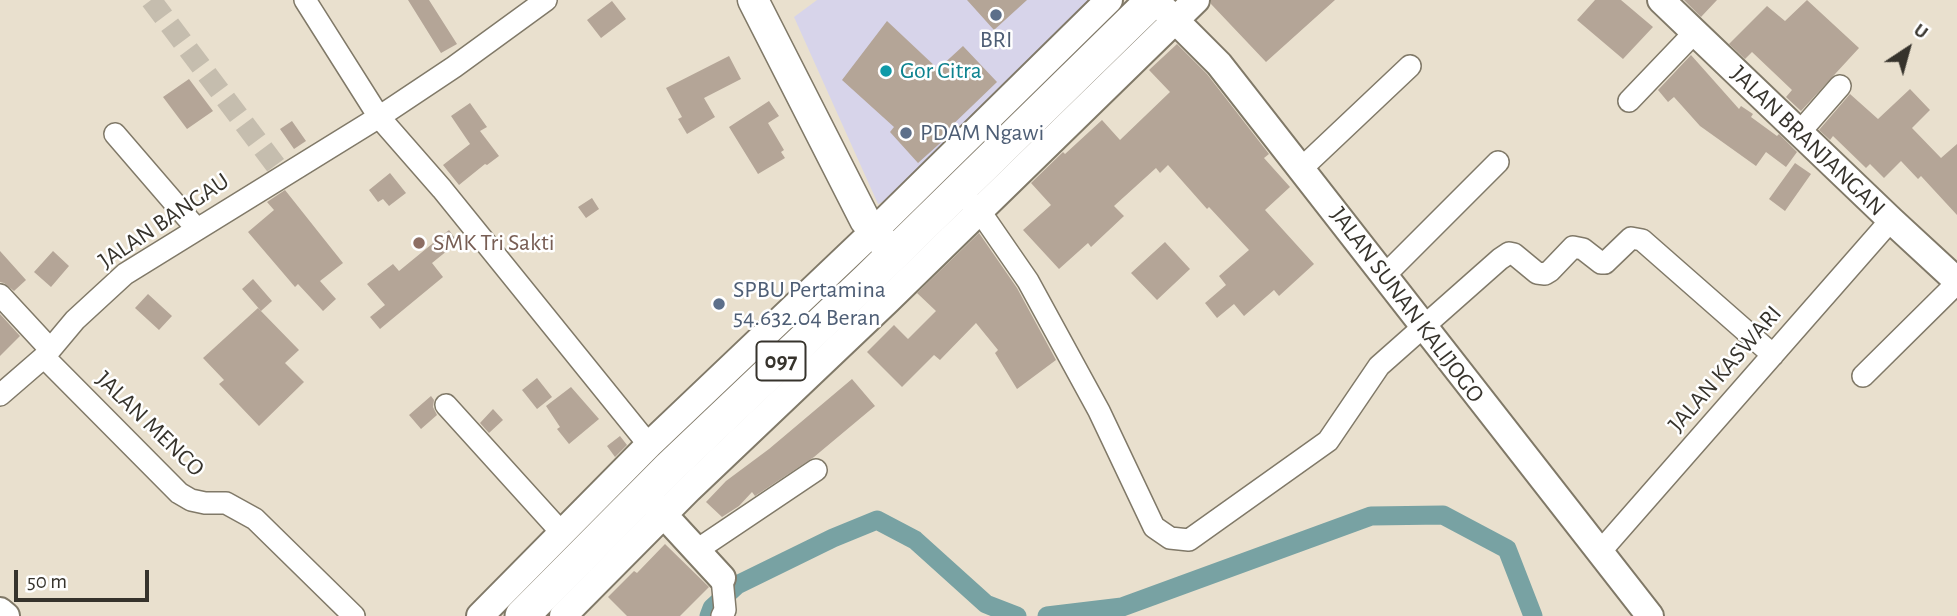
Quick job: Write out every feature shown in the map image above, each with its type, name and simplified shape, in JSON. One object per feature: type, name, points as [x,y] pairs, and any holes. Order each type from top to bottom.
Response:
[{"type":"main road","points":[[753,0],[865,220],[883,243]]},
{"type":"main road","name":"097","points":[[522,616],[654,503],[659,456],[883,243],[969,201],[1161,7]]},
{"type":"street","name":"JALAN BANGAU","points":[[0,396],[125,274],[379,117],[546,0]]},
{"type":"street","points":[[883,243],[1109,0]]},
{"type":"street","points":[[1161,7],[1196,0]]},
{"type":"street","name":"JALAN BRANJANGAN","points":[[1661,0],[1957,282]]},
{"type":"street","points":[[307,1],[379,117],[659,456],[562,533],[480,616]]},
{"type":"street","name":"JALAN SUNAN KALIJOGO","points":[[1161,7],[1219,64],[1650,616]]},
{"type":"street","points":[[1629,101],[1695,32]]},
{"type":"street","points":[[1302,168],[1410,66]]},
{"type":"street","points":[[1799,133],[1840,86]]},
{"type":"street","points":[[115,134],[196,228]]},
{"type":"street","points":[[1384,276],[1498,162]]},
{"type":"street","points":[[563,616],[654,503],[969,201],[1028,281],[1099,411],[1154,527],[1170,538],[1189,540],[1328,441],[1379,366],[1509,253],[1537,273],[1545,274],[1573,247],[1583,249],[1601,263],[1605,263],[1631,238],[1636,237],[1773,355]]},
{"type":"street","name":"JALAN KASWARI","points":[[1599,553],[1891,220]]},
{"type":"street","points":[[1863,376],[1957,282]]},
{"type":"street","name":"JALAN MENCO","points":[[0,295],[47,353],[179,493],[198,502],[226,503],[248,514],[262,524],[354,616]]},
{"type":"street","points":[[446,405],[562,533]]},
{"type":"street","points":[[697,551],[816,470]]},
{"type":"street","points":[[654,503],[722,578],[723,613]]},
{"type":"street","points":[[0,611],[6,616]]},
{"type":"shaded area","points":[[817,0],[1096,0],[895,197],[878,204],[794,17]]},
{"type":"building","points":[[408,0],[429,0],[457,44],[441,53]]},
{"type":"building","name":"BRI","points":[[967,0],[1027,0],[994,30]]},
{"type":"building","points":[[1211,0],[1335,0],[1266,62],[1211,4]]},
{"type":"building","points":[[1595,0],[1621,0],[1653,27],[1623,59],[1577,20]]},
{"type":"building","points":[[1684,0],[1717,0],[1701,17]]},
{"type":"building","points":[[1807,0],[1859,48],[1801,111],[1786,97],[1792,90],[1752,52],[1745,59],[1729,44],[1767,6],[1785,21]]},
{"type":"building","points":[[612,1],[626,19],[601,38],[587,20]]},
{"type":"building","points":[[887,21],[938,69],[963,46],[997,82],[944,133],[947,137],[918,163],[890,132],[894,127],[842,80]]},
{"type":"building","points":[[1177,44],[1207,74],[1269,154],[1264,158],[1290,187],[1265,210],[1314,264],[1279,296],[1274,290],[1244,316],[1234,304],[1217,318],[1205,303],[1226,285],[1219,276],[1249,250],[1209,207],[1207,209],[1168,165],[1160,173],[1156,168],[1114,206],[1124,216],[1091,247],[1088,243],[1059,269],[1023,230],[1051,205],[1031,183],[1063,152],[1065,154],[1102,120],[1120,140],[1170,92],[1149,70]]},
{"type":"building","points":[[1691,55],[1739,109],[1741,106],[1753,114],[1751,117],[1777,136],[1779,134],[1797,152],[1786,167],[1766,152],[1756,166],[1700,126],[1674,97],[1668,102],[1658,90]]},
{"type":"building","points":[[729,56],[741,79],[704,98],[715,117],[687,134],[678,119],[682,117],[666,88]]},
{"type":"building","points":[[189,79],[213,111],[187,129],[163,97]]},
{"type":"building","points":[[1910,89],[1930,110],[1912,128],[1941,158],[1957,144],[1957,215],[1921,176],[1918,179],[1901,161],[1884,178],[1870,164],[1866,168],[1833,136],[1830,140],[1819,130],[1850,94],[1878,119]]},
{"type":"building","points":[[769,101],[779,116],[768,123],[784,150],[781,152],[785,158],[758,174],[729,127]]},
{"type":"building","points":[[470,103],[487,127],[480,131],[499,156],[459,185],[443,165],[470,144],[451,116]]},
{"type":"building","points":[[292,121],[306,141],[294,149],[280,129]]},
{"type":"building","points":[[1795,163],[1811,174],[1785,211],[1769,199]]},
{"type":"building","points":[[390,173],[406,193],[389,206],[383,199],[378,202],[369,190]]},
{"type":"building","points":[[285,190],[343,263],[320,281],[336,299],[323,311],[298,284],[295,287],[248,232],[274,210],[267,202]]},
{"type":"building","points":[[592,198],[599,209],[586,218],[578,207]]},
{"type":"building","points":[[449,230],[458,242],[432,263],[443,277],[380,329],[370,317],[385,305],[367,284],[393,264],[399,271]]},
{"type":"building","points":[[979,233],[1017,288],[1056,360],[1017,389],[995,353],[998,350],[976,323],[940,360],[934,355],[902,387],[867,352],[894,325],[908,339],[936,311],[917,293]]},
{"type":"building","points":[[1165,242],[1190,269],[1157,300],[1131,273]]},
{"type":"building","points":[[0,251],[26,280],[14,291],[0,282]]},
{"type":"building","points":[[53,251],[69,266],[51,287],[34,272]]},
{"type":"building","points":[[253,279],[272,301],[261,311],[242,289]]},
{"type":"building","points":[[148,294],[172,316],[159,330],[135,308]]},
{"type":"building","points":[[258,308],[299,350],[285,363],[304,382],[259,426],[219,384],[224,380],[203,358]]},
{"type":"building","points":[[0,314],[20,336],[0,356]]},
{"type":"building","points":[[537,378],[552,397],[537,409],[522,390]]},
{"type":"building","points":[[852,379],[875,406],[814,457],[755,496],[752,492],[739,506],[722,517],[706,502],[726,481],[769,449]]},
{"type":"building","points":[[571,387],[599,419],[569,444],[557,429],[560,427],[546,406]]},
{"type":"building","points":[[431,396],[437,415],[421,429],[409,415]]},
{"type":"building","points":[[493,409],[503,420],[489,433],[480,423]]},
{"type":"building","points":[[620,436],[627,445],[615,457],[607,446]]},
{"type":"building","points":[[665,544],[709,587],[680,616],[627,616],[608,597],[634,571],[637,573]]},
{"type":"waterway","points":[[1047,616],[1122,607],[1371,516],[1443,515],[1507,549],[1533,616]]},
{"type":"waterway","points":[[709,616],[712,608],[737,585],[833,538],[877,520],[915,540],[986,604],[1017,616]]},
{"type":"tunnel","points":[[151,0],[283,175]]},
{"type":"place","name":"BRI","points":[[996,15]]},
{"type":"place","name":"Gor Citra","points":[[886,71]]},
{"type":"place","name":"PDAM Ngawi","points":[[906,133]]},
{"type":"place","name":"SMK Tri Sakti","points":[[419,243]]},
{"type":"place","name":"SPBU Pertamina 54.632.04 Beran","points":[[719,304]]}]
